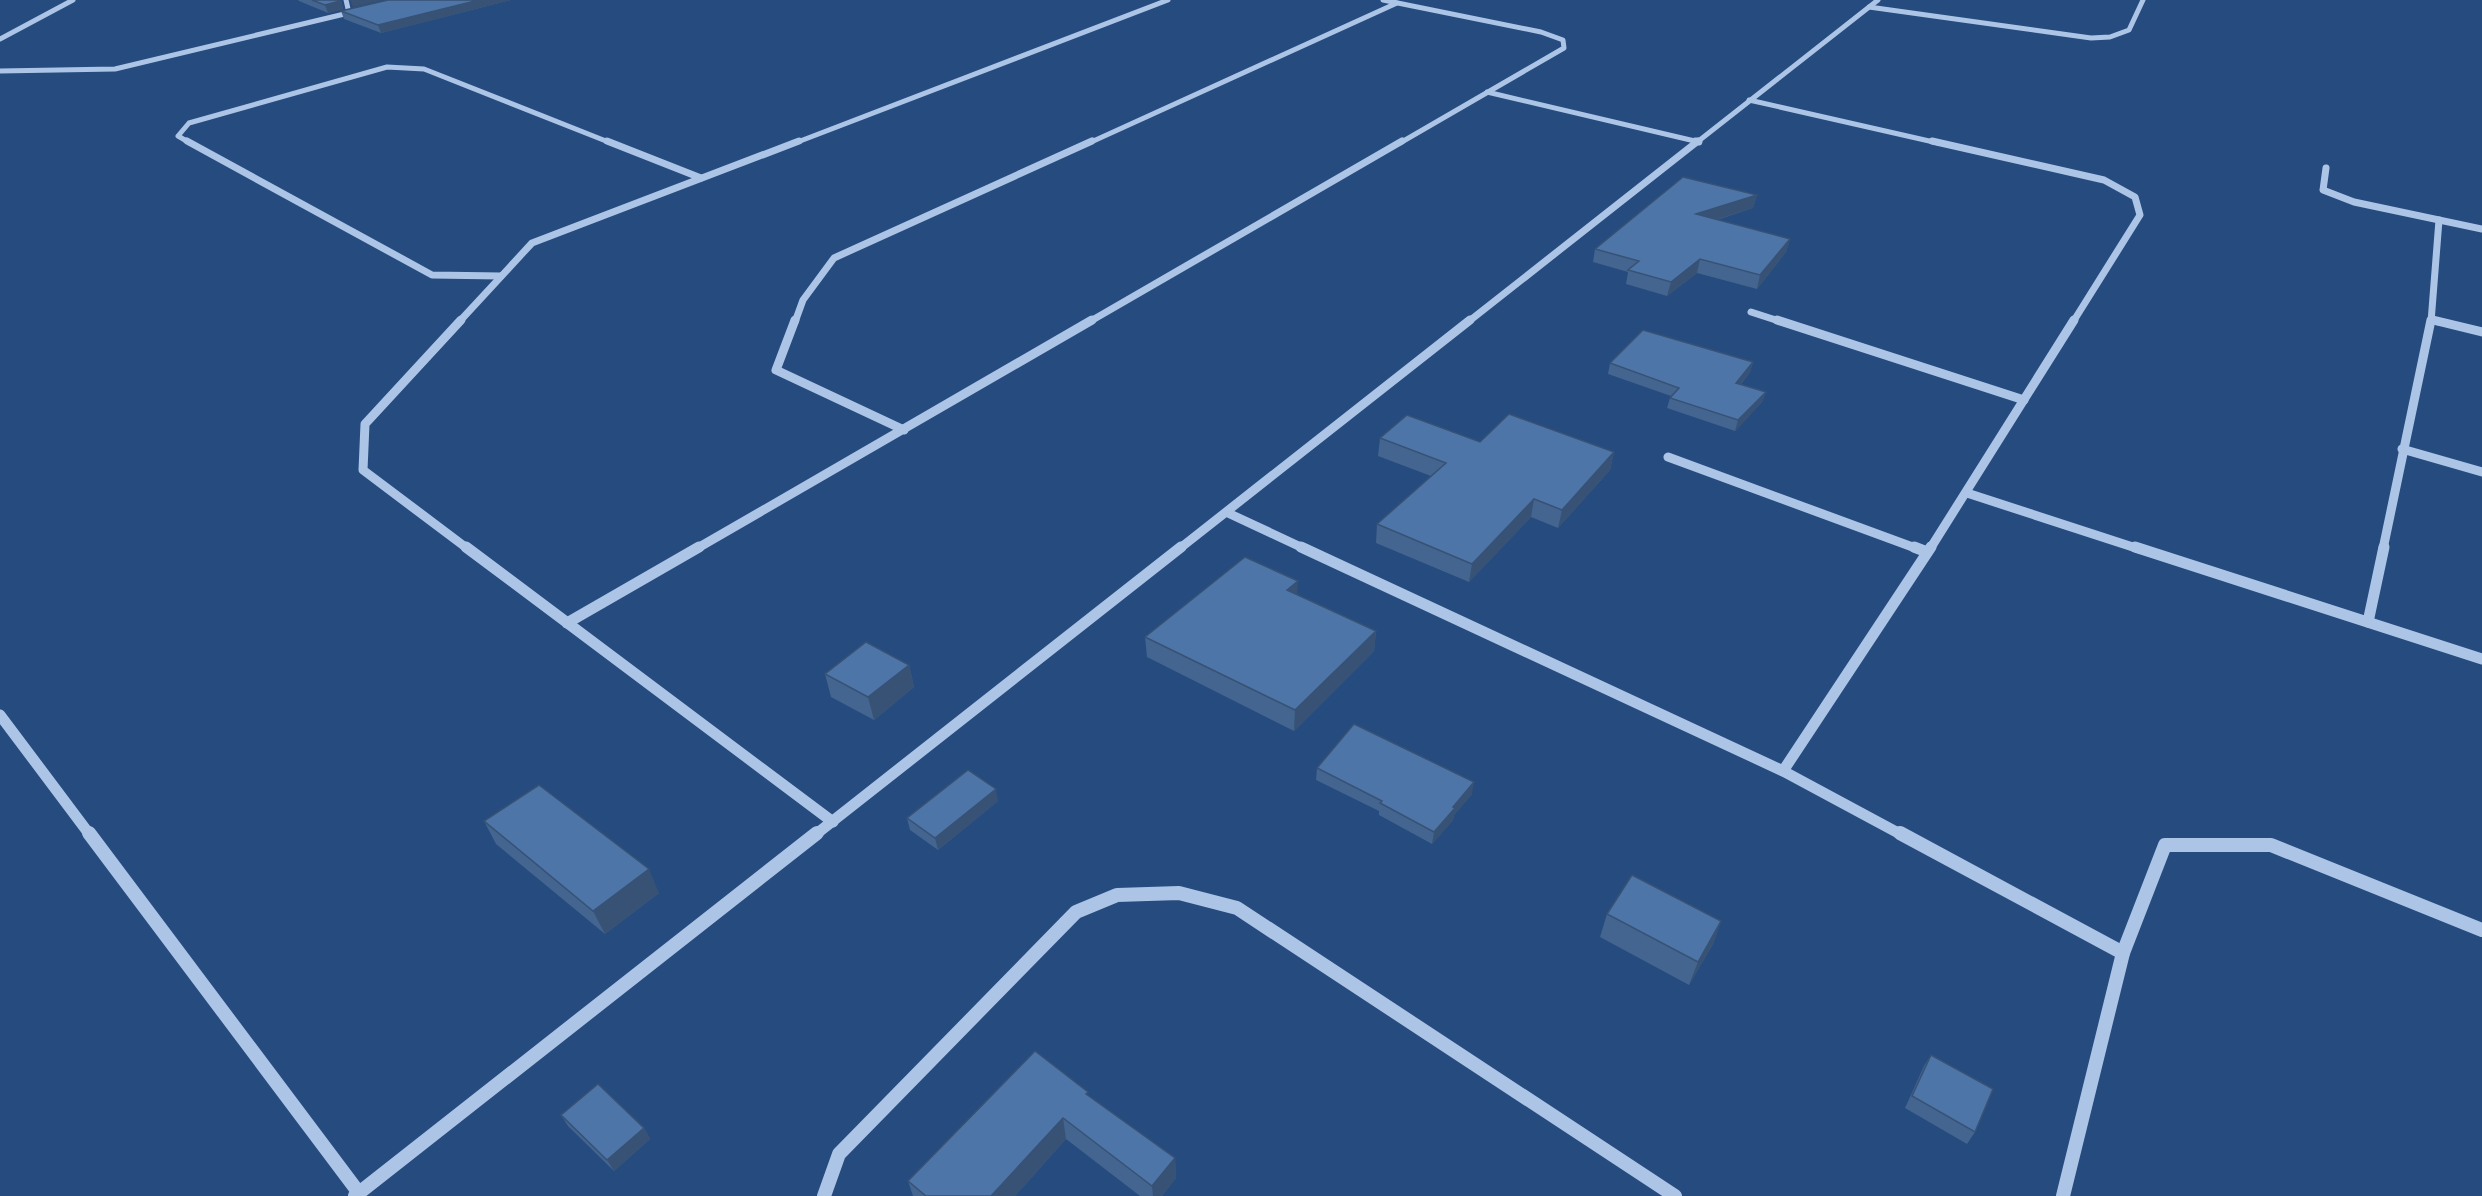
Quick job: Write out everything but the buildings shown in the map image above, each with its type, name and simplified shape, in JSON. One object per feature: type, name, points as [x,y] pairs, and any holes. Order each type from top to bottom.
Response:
[{"type":"street","points":[[0,39],[73,0]]},
{"type":"street","points":[[346,0],[349,13]]},
{"type":"street","points":[[833,822],[363,470],[364,424],[532,243],[1168,0]]},
{"type":"street","points":[[567,623],[1563,48],[1563,40],[1541,32],[1383,0]]},
{"type":"street","points":[[0,715],[357,1194],[1228,513],[1878,0]]},
{"type":"street","points":[[1869,8],[2091,38],[2121,35],[2129,30],[2143,0]]},
{"type":"street","points":[[904,430],[776,370],[803,300],[834,258],[1397,3]]},
{"type":"street","points":[[0,71],[115,69],[369,8]]},
{"type":"street","points":[[501,276],[432,275],[178,136],[189,123],[387,67],[424,69],[701,178]]},
{"type":"street","points":[[1487,92],[1699,142]]},
{"type":"street","points":[[1749,100],[2104,180],[2135,197],[2140,215],[1967,493],[1783,771]]},
{"type":"street","points":[[2326,168],[2323,190],[2354,202],[2482,229]]},
{"type":"street","points":[[2368,622],[2402,449],[2431,320],[2439,220]]},
{"type":"street","points":[[1751,312],[2024,400]]},
{"type":"street","points":[[2431,320],[2482,332]]},
{"type":"street","points":[[2402,449],[2482,472]]},
{"type":"street","points":[[1668,457],[1927,552]]},
{"type":"street","points":[[1967,493],[2482,658]]},
{"type":"street","points":[[1228,513],[1783,771],[2123,953]]},
{"type":"street","points":[[2063,1196],[2123,953],[2165,845],[2271,845],[2482,930]]},
{"type":"street","points":[[824,1196],[839,1154],[1076,912],[1117,895],[1179,893],[1237,908],[1675,1196]]}]
